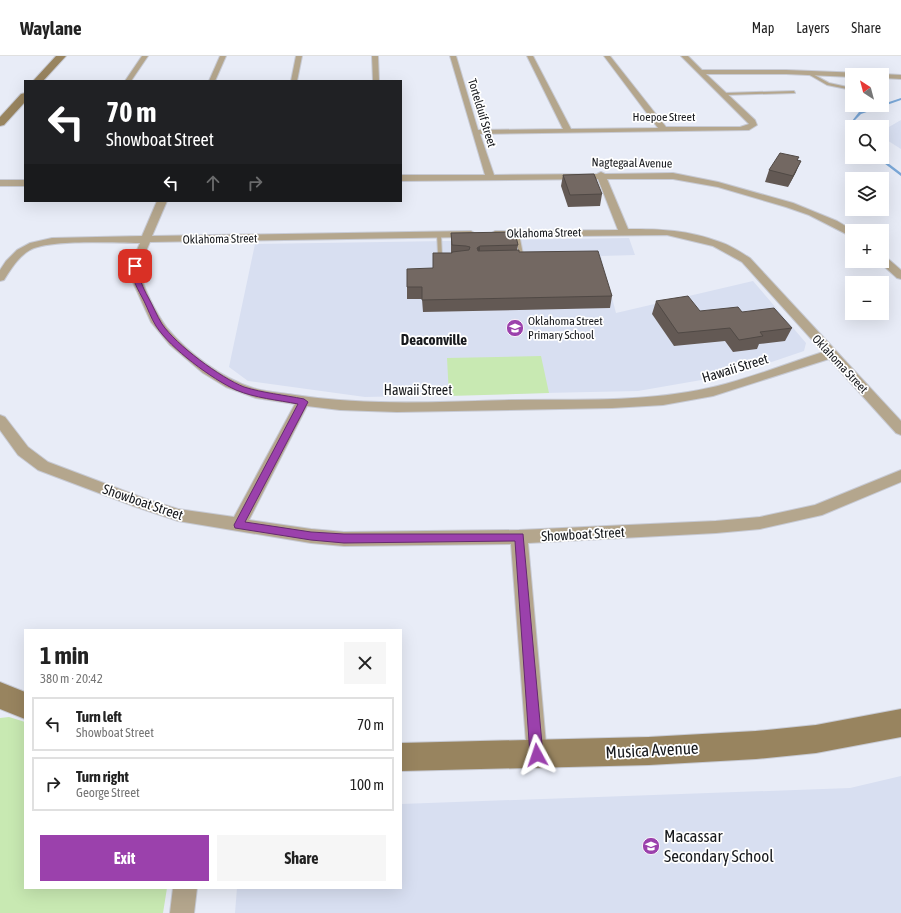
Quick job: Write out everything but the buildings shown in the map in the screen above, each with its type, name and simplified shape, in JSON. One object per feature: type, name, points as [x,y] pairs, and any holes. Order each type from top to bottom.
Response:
[{"type":"street","points":[[39,80],[61,56]]},
{"type":"street","points":[[129,80],[145,56]]},
{"type":"street","points":[[212,80],[223,56]]},
{"type":"street","points":[[294,80],[299,56]]},
{"type":"street","points":[[375,56],[376,80]]},
{"type":"street","name":"Tortelduif Street","points":[[453,56],[475,132],[490,176]]},
{"type":"street","points":[[530,56],[568,130]]},
{"type":"street","points":[[607,56],[663,129]]},
{"type":"street","name":"Hoepoe Street","points":[[475,132],[745,129],[753,125],[752,122],[684,56]]},
{"type":"street","points":[[700,72],[845,74]]},
{"type":"street","points":[[889,76],[901,77]]},
{"type":"street","points":[[0,123],[24,97]]},
{"type":"street","points":[[601,175],[624,232]]},
{"type":"street","name":"Nagtegaal Avenue","points":[[402,178],[601,175],[673,176],[707,182],[782,203],[827,221],[845,230]]},
{"type":"street","points":[[0,183],[24,183]]},
{"type":"street","name":"Hawaii Street","points":[[162,202],[135,266],[136,278],[153,315],[171,340],[196,360],[229,383],[256,393],[304,402],[390,407],[603,404],[653,401],[713,392],[830,354]]},
{"type":"street","name":"Oklahoma Street","points":[[0,278],[13,257],[18,252],[36,244],[52,241],[624,232],[667,232],[680,234],[711,242],[737,254],[754,267],[830,354],[901,430]]},
{"type":"street","points":[[889,265],[901,276]]},
{"type":"street","points":[[238,525],[304,402]]},
{"type":"street","name":"Showboat Street","points":[[0,420],[22,451],[44,466],[141,503],[178,515],[311,536],[344,538],[519,537],[716,528],[760,523],[817,511],[901,476]]},
{"type":"street","points":[[519,537],[537,755]]},
{"type":"street","points":[[0,696],[24,706]]},
{"type":"street","name":"Musica Avenue","points":[[402,757],[537,755],[649,751],[771,743],[816,739],[901,723]]},
{"type":"street","points":[[182,913],[185,889]]},
{"type":"lane","points":[[809,73],[828,84],[845,88]]},
{"type":"lane","points":[[724,94],[794,92]]},
{"type":"lane","points":[[517,234],[522,260]]},
{"type":"lane","points":[[439,235],[440,257],[448,260]]},
{"type":"lane","points":[[515,260],[529,259]]},
{"type":"shaded area","points":[[901,120],[901,149],[889,141],[889,127]]},
{"type":"shaded area","name":"Oklahoma Street Primary School","points":[[629,238],[635,255],[601,256],[616,313],[753,281],[806,343],[804,351],[736,374],[638,391],[365,397],[248,381],[229,367],[255,244]]},
{"type":"shaded area","name":"Macassar Secondary School","points":[[901,776],[901,913],[235,913],[237,889],[402,889],[402,804],[850,788]]},
{"type":"green space","points":[[541,356],[549,393],[449,396],[447,358]]},
{"type":"green space","points":[[9,717],[24,722],[24,889],[167,889],[163,913],[0,913],[0,718]]},
{"type":"waterway","points":[[854,120],[860,113],[901,99]]},
{"type":"waterway","points":[[887,164],[901,175]]},
{"type":"place","name":"Oklahoma Street Primary School","points":[[515,328]]},
{"type":"place","name":"Macassar Secondary School","points":[[651,846]]},
{"type":"district","name":"Deaconville","points":[[434,339]]},
{"type":"route","points":[[135,266],[136,278],[153,315],[171,340],[229,383],[256,393],[304,402],[238,525],[311,536],[344,538],[519,537],[537,755]]}]
